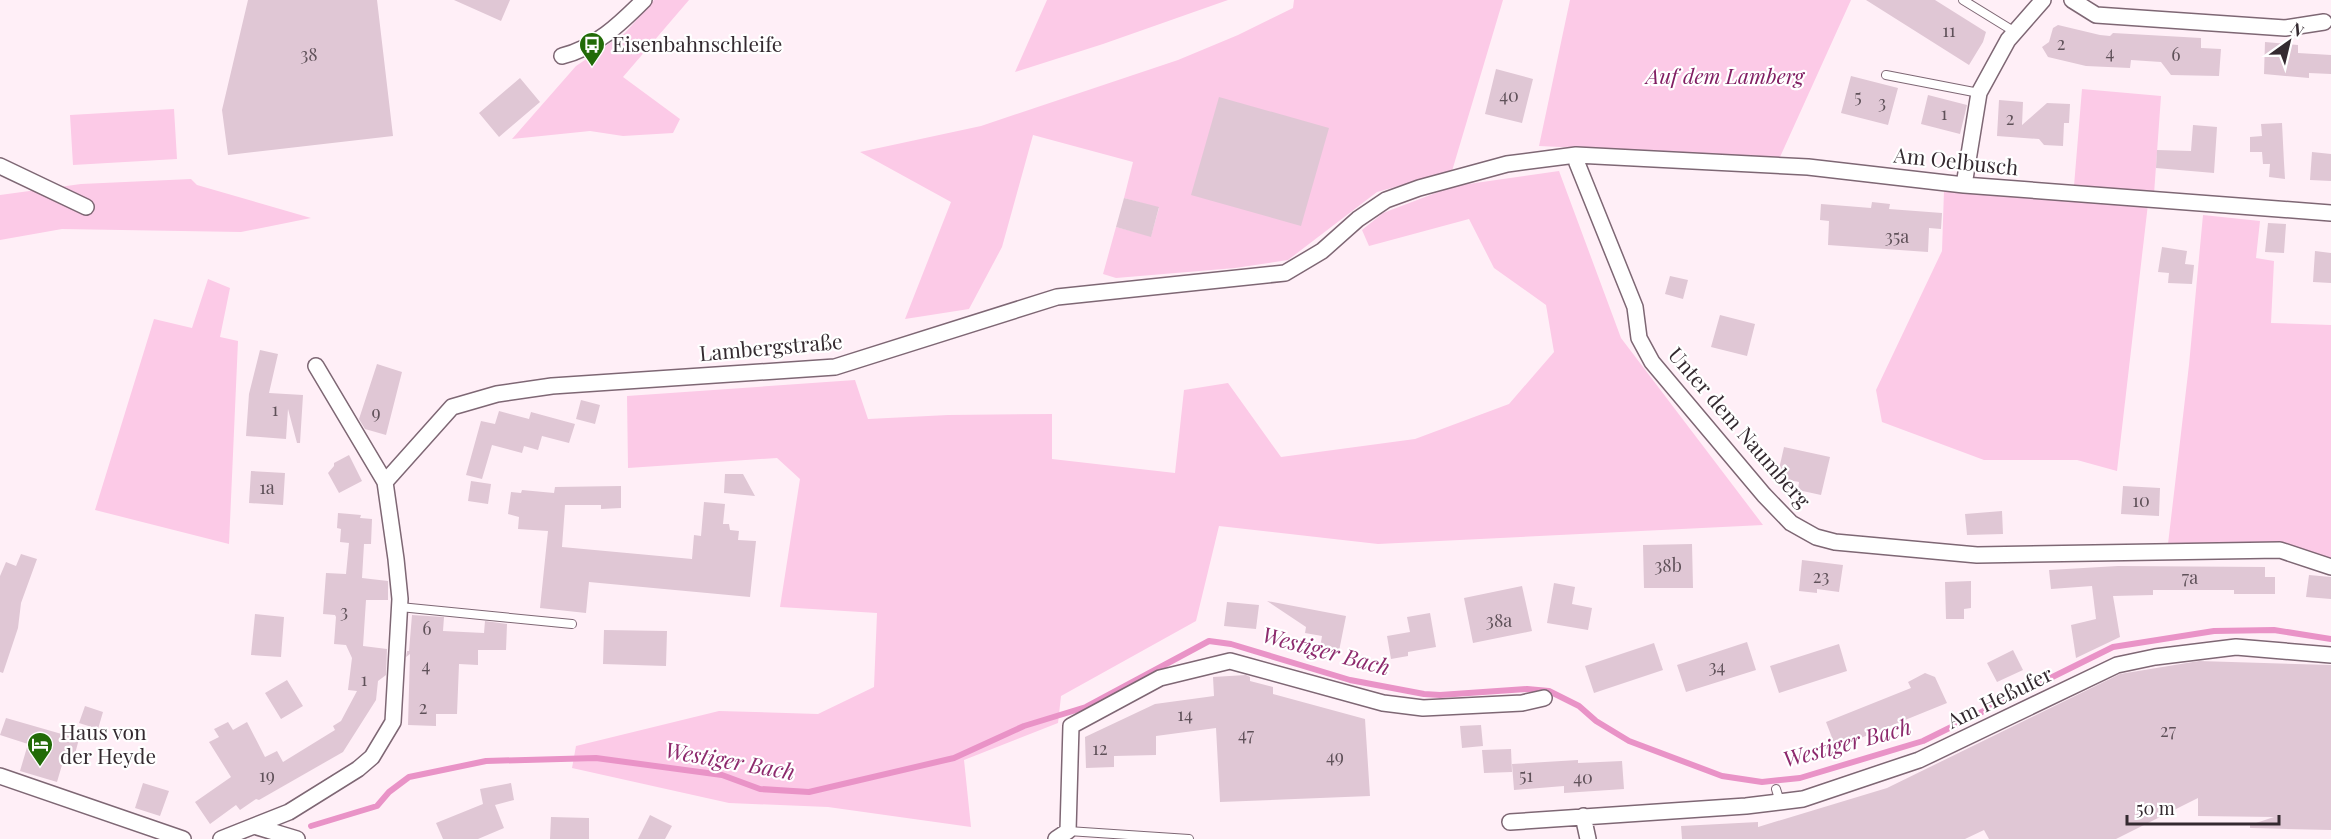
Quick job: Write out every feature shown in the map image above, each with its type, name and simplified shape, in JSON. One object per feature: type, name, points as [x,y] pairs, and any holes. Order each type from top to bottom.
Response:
[{"type":"street","points":[[562,56],[578,52],[617,27],[644,0]]},
{"type":"street","points":[[1964,185],[1979,93],[2008,40],[2043,0]]},
{"type":"street","points":[[2072,0],[2096,15],[2285,28],[2324,22]]},
{"type":"street","name":"Am Oelbusch","points":[[1576,155],[1808,167],[1964,185],[2331,213]]},
{"type":"street","name":"Lambergstraße","points":[[384,482],[452,407],[497,394],[552,386],[835,367],[1057,297],[1285,273],[1322,251],[1358,219],[1386,200],[1419,188],[1507,164],[1576,155]]},
{"type":"street","name":"Unter dem Naumberg","points":[[1576,155],[1577,163],[1635,307],[1639,338],[1652,362],[1764,495],[1791,523],[1804,532],[1835,542],[1977,555],[2280,550],[2331,567]]},
{"type":"street","points":[[0,166],[86,207]]},
{"type":"street","points":[[221,839],[289,812],[320,794],[372,757],[393,722],[400,607],[396,559],[384,482],[316,366]]},
{"type":"street","name":"Am Heßufer","points":[[1510,822],[1746,806],[1778,795],[1803,799],[1919,760],[2117,665],[2155,657],[2236,646],[2331,655]]},
{"type":"street","points":[[1062,835],[1071,726],[1160,678],[1230,661],[1383,703],[1423,708],[1522,703],[1544,698]]},
{"type":"street","points":[[0,776],[183,839]]},
{"type":"street","points":[[1583,816],[1588,839]]},
{"type":"street","points":[[254,826],[296,839]]},
{"type":"lane","points":[[1963,0],[2015,32]]},
{"type":"lane","points":[[1886,75],[1979,93]]},
{"type":"lane","points":[[400,607],[572,624]]},
{"type":"lane","points":[[1062,835],[1189,839]]},
{"type":"green space","points":[[654,0],[689,0],[623,77],[680,119],[673,133],[623,136],[590,131],[512,139],[576,66],[625,33]]},
{"type":"green space","points":[[1047,0],[1228,0],[1015,72]]},
{"type":"green space","points":[[1294,0],[1503,0],[1452,171],[1377,192],[1288,260],[1235,268],[1116,278],[1103,274],[1116,227],[1151,236],[1159,208],[1124,198],[1133,162],[1033,135],[1002,247],[969,309],[905,319],[951,202],[860,152],[981,126],[1178,60],[1238,35],[1293,8]]},
{"type":"green space","name":"Auf dem Lamberg","points":[[1570,0],[1851,0],[1780,157],[1539,146]]},
{"type":"green space","points":[[2082,89],[2161,96],[2154,194],[2074,186]]},
{"type":"green space","points":[[174,109],[177,159],[73,165],[70,115]]},
{"type":"green space","points":[[1559,171],[1621,338],[1763,525],[1378,544],[1219,526],[1196,621],[1061,696],[1058,723],[964,760],[971,827],[828,807],[729,803],[572,768],[576,746],[719,711],[818,714],[874,687],[877,613],[780,607],[800,479],[777,458],[628,468],[627,396],[855,380],[868,419],[948,415],[1052,414],[1052,459],[1175,473],[1184,390],[1228,383],[1281,457],[1415,439],[1509,404],[1554,352],[1546,305],[1494,268],[1469,219],[1369,246],[1362,230],[1383,213],[1454,186]]},
{"type":"green space","points":[[191,179],[197,185],[311,218],[241,232],[62,229],[0,240],[0,195],[81,184]]},
{"type":"green space","points":[[1944,190],[2148,204],[2117,471],[2077,460],[1984,460],[1882,422],[1876,390],[1942,251]]},
{"type":"green space","points":[[2203,215],[2260,221],[2256,258],[2274,261],[2271,323],[2331,325],[2331,559],[2269,544],[2168,544],[2189,365]]},
{"type":"green space","points":[[208,279],[230,288],[220,337],[238,341],[229,544],[95,510],[154,319],[192,328]]},
{"type":"building","points":[[248,0],[377,0],[393,136],[228,155],[222,110]]},
{"type":"building","points":[[454,0],[510,0],[501,21]]},
{"type":"building","points":[[1866,0],[1935,0],[1986,32],[1983,42],[1969,65]]},
{"type":"building","points":[[2058,25],[2110,36],[2113,33],[2201,38],[2201,48],[2221,49],[2219,76],[2171,75],[2161,62],[2131,60],[2130,68],[2086,66],[2048,57],[2042,47],[2049,42],[2053,28]]},
{"type":"building","points":[[2265,42],[2298,45],[2298,53],[2331,55],[2331,74],[2309,73],[2309,78],[2264,74]]},
{"type":"building","points":[[1496,69],[1533,79],[1522,123],[1485,114]]},
{"type":"building","points":[[1851,76],[1898,88],[1888,125],[1841,113]]},
{"type":"building","points":[[520,78],[540,102],[499,137],[479,113]]},
{"type":"building","points":[[1928,95],[1967,105],[1960,134],[1921,124]]},
{"type":"building","points":[[1219,97],[1329,128],[1301,226],[1191,195]]},
{"type":"building","points":[[1999,100],[2023,102],[2022,125],[2047,103],[2070,104],[2069,123],[2064,123],[2063,146],[2044,145],[2039,139],[1997,136]]},
{"type":"building","points":[[2282,123],[2285,179],[2269,177],[2270,164],[2263,164],[2262,152],[2250,152],[2250,137],[2262,136],[2261,124]]},
{"type":"building","points":[[2193,125],[2217,127],[2214,173],[2156,168],[2157,150],[2191,151]]},
{"type":"building","points":[[2312,152],[2331,154],[2331,181],[2310,180]]},
{"type":"building","points":[[1124,198],[1159,207],[1151,237],[1116,227]]},
{"type":"building","points":[[1872,202],[1890,204],[1889,209],[1942,213],[1941,229],[1929,228],[1928,252],[1828,245],[1829,221],[1820,220],[1821,204],[1871,208]]},
{"type":"building","points":[[2268,223],[2286,224],[2284,253],[2265,252]]},
{"type":"building","points":[[2162,247],[2187,251],[2185,264],[2194,265],[2192,284],[2168,283],[2169,273],[2158,272]]},
{"type":"building","points":[[2315,251],[2331,253],[2331,283],[2313,282]]},
{"type":"building","points":[[1670,276],[1688,280],[1683,299],[1665,294]]},
{"type":"building","points":[[1720,315],[1755,324],[1747,356],[1711,347]]},
{"type":"building","points":[[260,350],[278,354],[269,393],[303,395],[300,443],[297,443],[288,409],[286,439],[246,436],[249,394]]},
{"type":"building","points":[[377,364],[402,372],[386,435],[365,429],[359,419]]},
{"type":"building","points":[[581,400],[600,405],[595,424],[576,419]]},
{"type":"building","points":[[499,411],[529,419],[531,412],[575,424],[569,443],[542,436],[538,450],[524,446],[522,453],[492,445],[482,479],[466,475],[481,421],[495,424]]},
{"type":"building","points":[[1784,447],[1830,457],[1821,495],[1798,490],[1799,482],[1777,478]]},
{"type":"building","points":[[349,455],[362,481],[339,493],[328,473],[334,463]]},
{"type":"building","points":[[251,471],[285,473],[283,505],[249,503]]},
{"type":"building","points":[[725,474],[743,474],[755,496],[724,493]]},
{"type":"building","points":[[471,481],[491,484],[488,504],[468,501]]},
{"type":"building","points":[[621,486],[621,508],[601,509],[601,505],[565,505],[562,547],[692,559],[694,535],[701,536],[704,502],[725,504],[723,524],[729,524],[730,530],[739,531],[738,540],[756,541],[750,597],[589,582],[586,613],[540,608],[548,531],[518,529],[519,517],[508,514],[511,492],[521,493],[522,490],[554,493],[555,487]]},
{"type":"building","points":[[2123,486],[2160,488],[2159,516],[2121,514]]},
{"type":"building","points":[[2002,511],[2003,534],[1967,535],[1965,514]]},
{"type":"building","points":[[338,513],[361,515],[360,518],[372,519],[371,544],[364,544],[362,578],[388,581],[388,600],[366,600],[363,646],[387,649],[386,675],[378,681],[376,700],[343,752],[240,810],[236,805],[210,824],[195,802],[231,777],[209,742],[219,737],[214,729],[228,722],[233,730],[247,722],[265,757],[277,751],[283,762],[335,730],[333,726],[341,721],[357,691],[348,690],[352,658],[346,645],[334,644],[336,617],[323,614],[326,573],[346,574],[349,543],[340,542],[341,529],[337,528]]},
{"type":"building","points":[[1692,544],[1693,588],[1644,588],[1643,545]]},
{"type":"building","points":[[21,554],[37,559],[21,603],[18,628],[3,673],[0,672],[0,576],[6,562],[16,566]]},
{"type":"building","points":[[1802,560],[1843,565],[1839,592],[1817,589],[1817,593],[1799,591]]},
{"type":"building","points":[[2118,566],[2265,567],[2265,577],[2275,577],[2275,594],[2234,594],[2234,590],[2153,590],[2153,595],[2113,596],[2120,637],[2076,658],[2071,625],[2096,619],[2092,586],[2051,589],[2049,570]]},
{"type":"building","points":[[2309,575],[2331,577],[2331,599],[2306,597]]},
{"type":"building","points":[[1971,581],[1971,608],[1964,609],[1964,619],[1946,619],[1945,582]]},
{"type":"building","points":[[1554,583],[1575,587],[1572,604],[1592,608],[1588,630],[1547,623]]},
{"type":"building","points":[[1522,586],[1532,631],[1473,643],[1464,598]]},
{"type":"building","points":[[1267,601],[1346,616],[1339,651],[1320,648],[1322,636],[1305,633],[1306,627]]},
{"type":"building","points":[[1227,602],[1259,605],[1256,629],[1224,626]]},
{"type":"building","points":[[1430,613],[1436,647],[1408,652],[1408,656],[1391,659],[1387,636],[1410,632],[1407,617]]},
{"type":"building","points":[[255,614],[284,617],[281,657],[251,655]]},
{"type":"building","points":[[412,615],[444,617],[443,631],[484,633],[485,621],[507,624],[506,650],[478,650],[478,665],[459,664],[457,714],[436,714],[436,726],[408,725],[410,654],[406,657],[409,651]]},
{"type":"building","points":[[604,630],[667,631],[666,666],[603,664]]},
{"type":"building","points":[[1747,642],[1756,670],[1686,692],[1677,665]]},
{"type":"building","points":[[1654,643],[1663,670],[1594,693],[1585,666]]},
{"type":"building","points":[[1839,644],[1847,671],[1779,693],[1770,666]]},
{"type":"building","points":[[2013,650],[2023,670],[1997,682],[1987,663]]},
{"type":"building","points":[[2199,661],[2331,665],[2331,830],[2250,828],[2250,825],[2274,817],[2198,816],[2198,798],[2116,839],[1989,839],[1984,830],[1965,839],[1682,839],[1681,826],[1758,822],[1758,827],[1887,788],[2120,674]]},
{"type":"building","points":[[1925,673],[1935,677],[1947,703],[1836,748],[1826,722],[1911,688],[1908,682]]},
{"type":"building","points":[[1246,675],[1250,677],[1250,681],[1273,687],[1273,694],[1365,719],[1370,796],[1220,802],[1216,728],[1156,736],[1156,755],[1114,756],[1114,767],[1086,768],[1085,737],[1155,704],[1214,696],[1213,677]]},
{"type":"building","points":[[287,680],[303,706],[281,719],[265,693]]},
{"type":"building","points":[[85,706],[103,712],[98,729],[79,723]]},
{"type":"building","points":[[6,718],[79,739],[73,761],[64,758],[57,782],[20,771],[28,744],[0,735]]},
{"type":"building","points":[[1481,725],[1483,746],[1462,748],[1460,726]]},
{"type":"building","points":[[1511,749],[1512,772],[1484,773],[1482,750]]},
{"type":"building","points":[[1578,760],[1578,763],[1622,761],[1624,789],[1564,793],[1564,786],[1514,790],[1512,764]]},
{"type":"building","points":[[143,783],[169,791],[160,816],[135,808]]},
{"type":"building","points":[[511,783],[514,800],[495,805],[504,828],[478,839],[443,839],[436,823],[483,804],[480,789]]},
{"type":"building","points":[[650,815],[672,826],[665,839],[638,839]]},
{"type":"building","points":[[551,817],[589,818],[589,839],[550,839]]},
{"type":"waterway","name":"Westiger Bach","points":[[311,826],[377,806],[389,792],[409,777],[486,761],[596,758],[722,775],[760,789],[809,792],[954,758],[1024,726],[1086,707],[1209,641],[1231,644],[1350,680],[1424,694],[1527,689],[1549,691],[1579,706],[1596,721],[1629,741],[1722,776],[1762,782],[1800,778],[1923,741],[2113,647],[2214,631],[2274,630],[2331,639]]},
{"type":"place","name":"Eisenbahnschleife","points":[[592,68]]},
{"type":"place","name":"Haus von der Heyde","points":[[40,768]]}]
